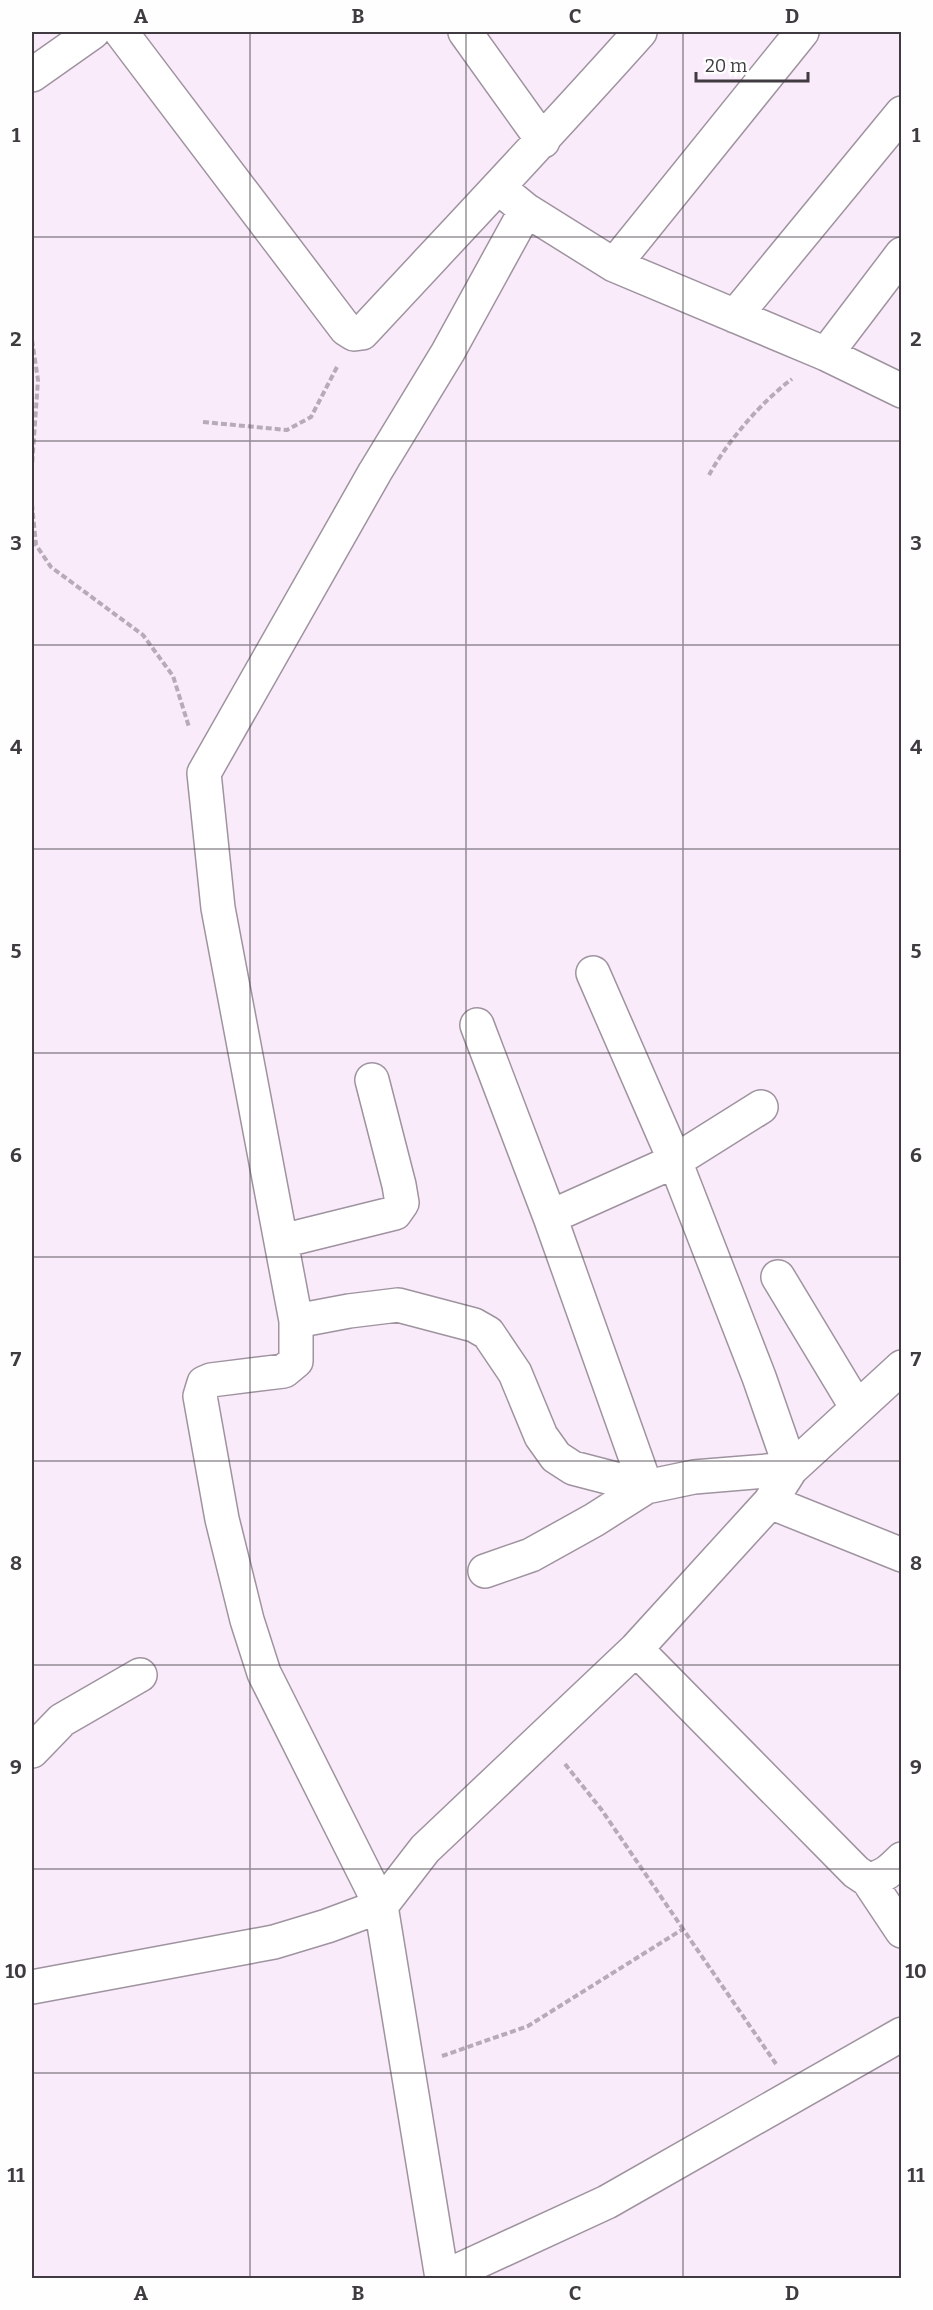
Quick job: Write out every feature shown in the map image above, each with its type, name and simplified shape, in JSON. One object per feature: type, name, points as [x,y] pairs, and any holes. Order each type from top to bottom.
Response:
[{"type":"street","points":[[32,75],[93,32]]},
{"type":"street","points":[[121,32],[346,329],[354,334],[362,333],[497,186],[543,141],[640,32]]},
{"type":"street","points":[[465,32],[543,141]]},
{"type":"street","points":[[614,265],[802,32]]},
{"type":"street","points":[[735,316],[902,113]]},
{"type":"street","points":[[497,186],[526,210],[614,265],[826,354],[902,391]]},
{"type":"street","points":[[526,210],[448,352],[375,472],[204,773],[218,908],[282,1242],[298,1342],[296,1361],[284,1371],[211,1380],[204,1383],[200,1396],[222,1519],[247,1620],[264,1673],[381,1906],[442,2278],[607,2202],[902,2034]]},
{"type":"street","points":[[826,354],[902,254]]},
{"type":"street","points":[[593,973],[675,1161],[755,1366],[791,1470]]},
{"type":"street","points":[[477,1025],[550,1218],[646,1487]]},
{"type":"street","points":[[282,1242],[395,1213],[402,1203],[372,1080]]},
{"type":"street","points":[[550,1218],[675,1161],[761,1107]]},
{"type":"street","points":[[778,1277],[857,1408]]},
{"type":"street","points":[[296,1321],[398,1305],[474,1325],[488,1333],[515,1373],[541,1436],[556,1457],[573,1468],[646,1487]]},
{"type":"street","points":[[32,1987],[274,1942],[381,1906],[425,1849],[636,1648],[770,1502],[791,1470],[902,1367]]},
{"type":"street","points":[[485,1571],[531,1555],[594,1520],[646,1487],[694,1477],[791,1470]]},
{"type":"street","points":[[770,1502],[902,1555]]},
{"type":"street","points":[[636,1648],[856,1872],[868,1880],[902,1931]]},
{"type":"street","points":[[32,1751],[62,1720],[140,1675]]},
{"type":"street","points":[[868,1880],[890,1872],[902,1859]]},
{"type":"path","points":[[203,422],[287,430],[311,417],[354,334]]},
{"type":"path","points":[[32,340],[38,380],[32,466]]},
{"type":"path","points":[[709,475],[727,446],[759,408],[778,390],[826,354]]},
{"type":"path","points":[[32,504],[36,545],[51,567],[142,635],[173,676],[204,773]]},
{"type":"path","points":[[543,1736],[601,1809],[796,2094]]},
{"type":"path","points":[[408,2068],[528,2026],[683,1929]]}]
